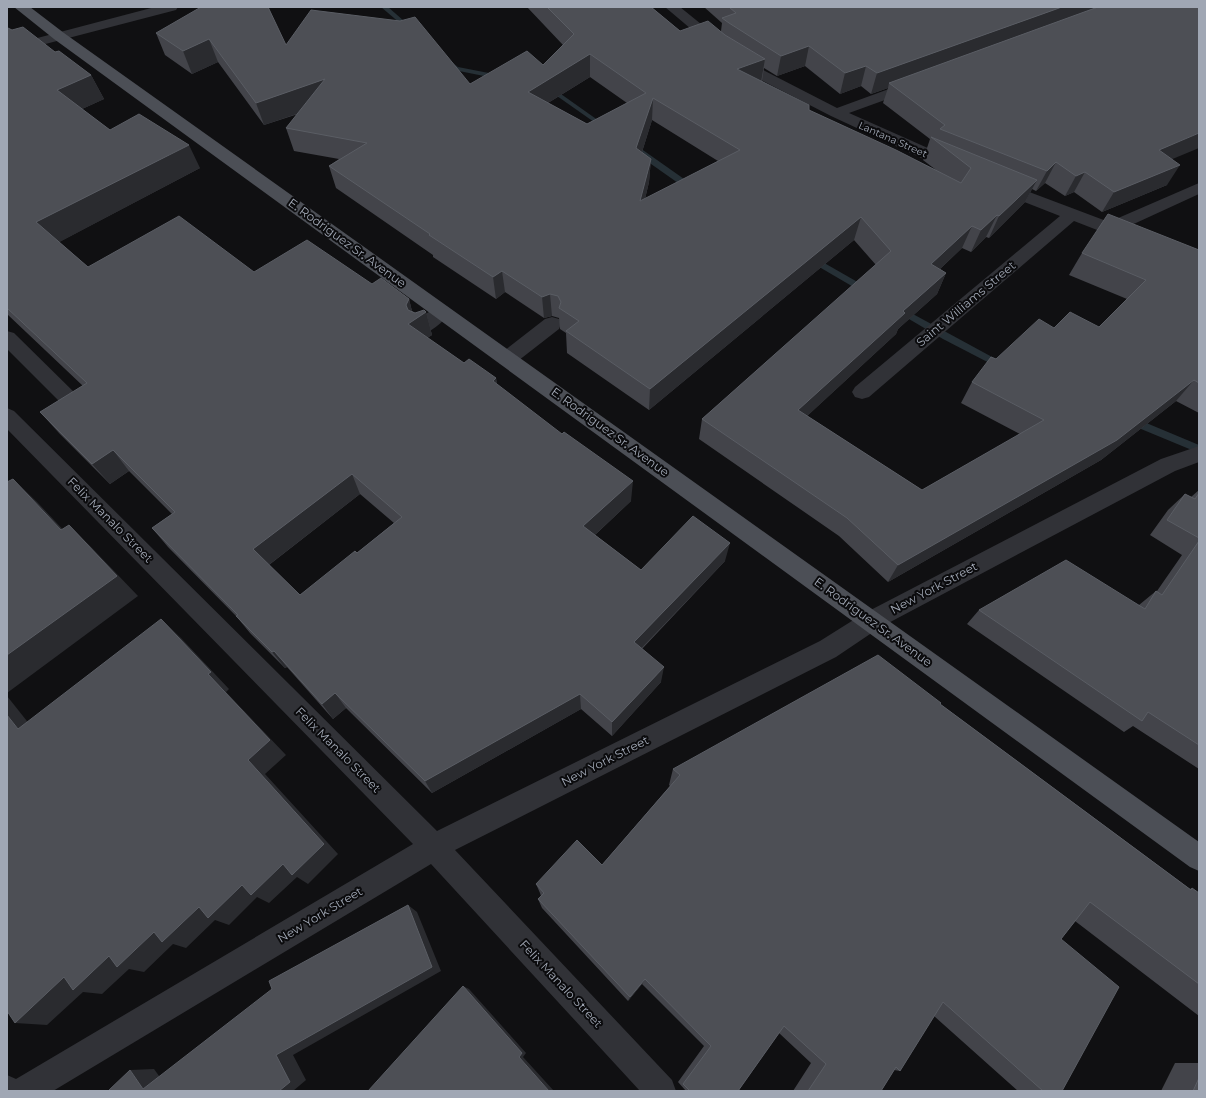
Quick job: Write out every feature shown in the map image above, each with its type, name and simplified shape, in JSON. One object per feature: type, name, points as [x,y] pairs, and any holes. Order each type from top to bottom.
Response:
[{"type":"main road","name":"E. Rodriguez Sr. Avenue","points":[[21,7],[59,36],[1199,858]]},
{"type":"street","points":[[7,50],[171,7]]},
{"type":"street","name":"Lantana Street","points":[[672,7],[728,53],[760,74],[836,113],[966,172]]},
{"type":"street","points":[[836,113],[926,80]]},
{"type":"street","points":[[987,180],[1071,215],[1139,240]]},
{"type":"street","points":[[1110,229],[1199,188]]},
{"type":"street","name":"Saint Williams Street","points":[[862,392],[1071,215]]},
{"type":"street","points":[[422,328],[442,312]]},
{"type":"street","points":[[507,359],[552,324]]},
{"type":"street","points":[[7,338],[76,406]]},
{"type":"street","name":"Felix Manalo Street","points":[[7,416],[434,847],[661,1091]]},
{"type":"street","name":"New York Street","points":[[24,1091],[434,847],[828,649],[871,621],[1168,465],[1199,454]]},
{"type":"building","points":[[201,7],[268,7],[286,45],[311,10],[400,21],[415,17],[470,84],[527,51],[543,65],[574,34],[547,7],[651,7],[680,31],[708,21],[725,35],[765,59],[737,69],[809,105],[809,110],[896,150],[961,183],[971,168],[931,137],[1037,180],[999,216],[997,215],[981,230],[972,226],[931,264],[946,273],[903,311],[905,313],[798,410],[922,490],[1044,420],[972,382],[991,357],[996,359],[1039,319],[1054,328],[1070,312],[1099,327],[1146,280],[1082,253],[1108,214],[1199,250],[1199,383],[1194,380],[1117,440],[898,565],[847,518],[702,419],[891,251],[861,217],[650,389],[566,331],[579,321],[559,308],[561,302],[558,296],[550,294],[542,297],[502,271],[493,277],[329,166],[367,143],[286,128],[325,79],[256,103],[209,39],[183,51],[156,33]],"holes":[[[590,54],[646,93],[587,124],[528,92]],[[653,98],[740,150],[640,201],[651,159],[636,148]]]},
{"type":"building","points":[[729,7],[1062,7],[877,73],[866,66],[845,73],[809,46],[781,56],[722,18],[736,13]]},
{"type":"building","points":[[1098,7],[1199,7],[1199,133],[1159,150],[1180,165],[1114,192],[1085,172],[1076,176],[1056,162],[1047,171],[940,129],[945,125],[889,83]]},
{"type":"building","points":[[23,27],[55,52],[59,51],[91,75],[57,90],[110,130],[139,114],[189,145],[36,222],[88,267],[179,216],[254,272],[307,240],[372,284],[381,278],[409,299],[406,305],[408,310],[415,313],[424,310],[426,312],[408,324],[464,363],[469,359],[496,378],[493,381],[562,434],[564,432],[633,481],[583,526],[641,570],[693,516],[730,543],[634,642],[664,667],[612,722],[580,694],[425,781],[335,693],[322,704],[274,651],[272,652],[236,616],[238,615],[152,528],[175,512],[113,450],[92,464],[40,412],[87,383],[7,308],[7,28],[12,30]],"holes":[[[352,474],[402,517],[357,553],[355,551],[300,595],[253,549]]]},
{"type":"building","points":[[13,479],[61,530],[69,525],[117,576],[7,655],[7,482]]},
{"type":"building","points":[[1199,493],[1199,538],[1167,520],[1185,494],[1195,499]]},
{"type":"building","points":[[1199,541],[1199,745],[1148,712],[1142,721],[979,610],[1066,560],[1145,609],[1156,591],[1162,595]]},
{"type":"building","points":[[161,619],[211,672],[208,674],[270,740],[248,760],[324,844],[292,875],[283,864],[251,895],[242,885],[208,918],[199,907],[162,942],[154,932],[117,967],[109,956],[73,990],[64,977],[15,1023],[7,1011],[7,715],[18,729]]},
{"type":"building","points":[[878,655],[941,703],[940,704],[1191,890],[1192,888],[1199,893],[1199,984],[1090,902],[1061,939],[1119,987],[1062,1091],[1043,1091],[943,1002],[900,1071],[896,1067],[881,1091],[808,1091],[826,1064],[784,1026],[738,1091],[690,1091],[683,1084],[711,1046],[645,979],[630,997],[538,899],[544,893],[536,884],[577,840],[602,865],[680,775],[673,769]]},
{"type":"building","points":[[408,905],[432,967],[276,1055],[290,1082],[279,1091],[108,1091],[130,1070],[143,1089],[272,989],[269,981]]},
{"type":"building","points":[[463,986],[522,1053],[519,1057],[549,1091],[368,1091]]},
{"type":"building","points":[[1199,1078],[1199,1091],[1193,1091]]},
{"type":"waterway","points":[[384,7],[410,29]]},
{"type":"waterway","points":[[448,62],[456,69],[499,77]]},
{"type":"waterway","points":[[549,88],[606,128]]},
{"type":"waterway","points":[[637,150],[691,188]]},
{"type":"waterway","points":[[812,259],[865,290]]},
{"type":"waterway","points":[[900,310],[946,337],[1002,366]]},
{"type":"waterway","points":[[1132,421],[1199,449]]}]
